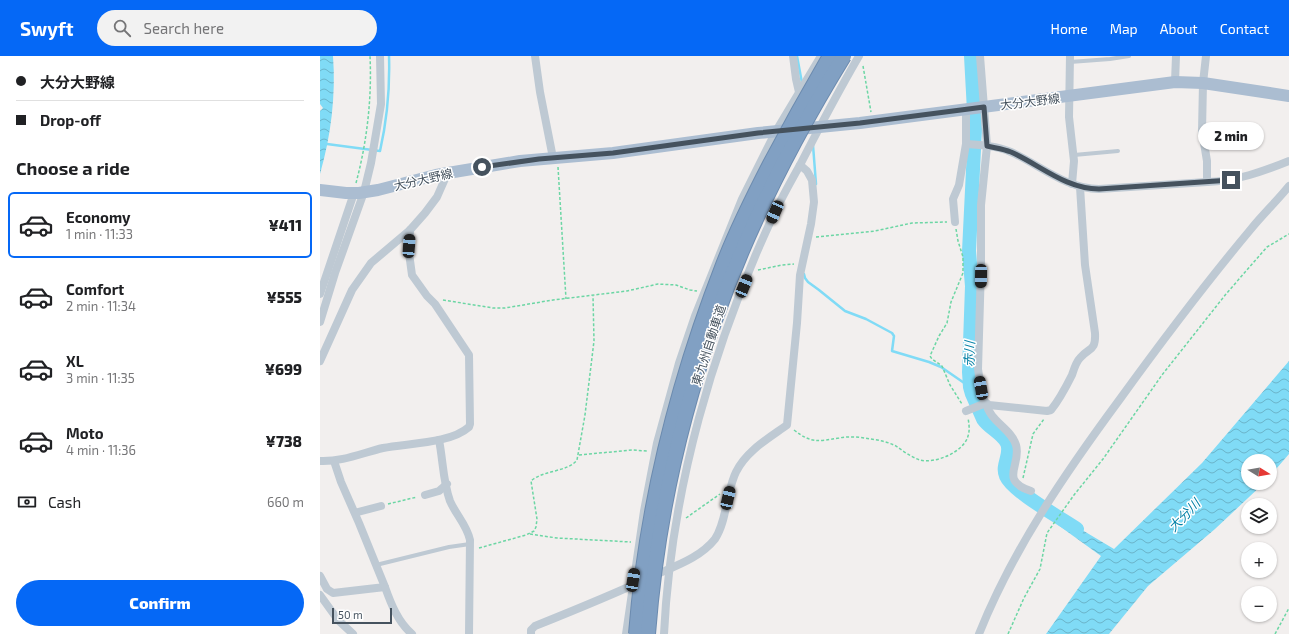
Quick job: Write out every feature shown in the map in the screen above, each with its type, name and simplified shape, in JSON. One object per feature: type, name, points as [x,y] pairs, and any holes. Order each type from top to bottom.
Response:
[{"type":"highway","name":"東九州自動車道","points":[[636,634],[637,583],[666,444],[698,332],[723,264],[754,195],[796,114],[830,56]]},
{"type":"highway","name":"東九州自動車道","points":[[648,634],[653,581],[668,491],[679,440],[714,322],[757,218],[781,168],[844,56]]},
{"type":"highway","points":[[633,634],[637,583]]},
{"type":"main road","name":"大分大野線","points":[[320,190],[334,192],[359,192],[448,172],[505,163],[618,152],[776,131],[966,110],[1175,82],[1203,83],[1289,96]]},
{"type":"street","points":[[320,294],[371,163],[381,98],[380,56]]},
{"type":"street","points":[[535,56],[540,92],[556,158]]},
{"type":"street","points":[[793,56],[799,92]]},
{"type":"street","points":[[626,634],[637,583],[638,543],[655,451],[679,364],[705,292],[742,200],[776,131],[821,56]]},
{"type":"street","points":[[980,56],[987,146],[981,205],[978,369],[982,395],[987,409],[1015,441],[1017,452],[1013,474],[1016,483],[1031,491]]},
{"type":"street","points":[[1175,82],[1176,56]]},
{"type":"street","points":[[1206,56],[1203,83],[1202,131],[1207,161],[1207,182]]},
{"type":"street","points":[[966,411],[986,403],[1000,407],[1047,411],[1052,408],[1065,390],[1079,359],[1092,349],[1095,340],[1095,328],[1085,265],[1074,169],[1074,155],[1069,122],[1070,59]]},
{"type":"street","points":[[664,634],[670,568],[680,502],[699,419],[728,326],[775,212],[819,127],[861,60]]},
{"type":"street","points":[[955,222],[953,199],[959,185],[966,144],[966,110]]},
{"type":"street","points":[[966,144],[987,146],[1012,152],[1043,170],[1076,185],[1099,189],[1220,182],[1257,174],[1289,161]]},
{"type":"street","points":[[531,634],[534,627],[696,556],[715,539],[722,525],[736,472],[747,457],[771,436],[787,425],[800,275],[814,202],[812,180],[809,173],[800,165]]},
{"type":"street","points":[[320,361],[348,297],[355,285],[371,263],[410,230],[434,202],[448,172]]},
{"type":"street","points":[[979,634],[995,597],[1030,531],[1047,502],[1096,431],[1155,350],[1252,228],[1289,186]]},
{"type":"street","points":[[320,322],[359,192]]},
{"type":"street","points":[[320,461],[334,461],[381,449],[439,440],[456,434],[469,427],[468,354],[435,304],[411,272],[409,253],[410,230]]},
{"type":"street","points":[[439,440],[451,503],[466,528],[470,547],[470,634]]},
{"type":"street","points":[[334,461],[341,482],[398,618],[412,634]]},
{"type":"street","points":[[425,495],[439,491],[447,484]]},
{"type":"street","points":[[358,512],[380,506]]},
{"type":"street","points":[[320,576],[327,589],[333,593],[385,587]]},
{"type":"street","points":[[320,596],[338,620],[353,634]]},
{"type":"lane","points":[[1070,59],[1110,59],[1129,56]]},
{"type":"lane","points":[[1074,155],[1118,151]]},
{"type":"lane","points":[[376,565],[449,547],[470,547]]},
{"type":"path","points":[[359,192],[371,90],[370,56]]},
{"type":"path","points":[[861,60],[874,121]]},
{"type":"path","points":[[556,158],[566,299]]},
{"type":"path","points":[[787,425],[810,440],[822,441],[849,437],[875,439],[890,443],[914,458],[920,460],[932,460],[951,454],[966,441],[968,436],[969,425],[966,411],[950,385],[942,366],[930,356],[947,323],[951,302],[964,273],[963,257],[958,241],[955,222],[912,223],[875,231],[808,237]]},
{"type":"path","points":[[1008,634],[1024,598],[1040,569],[1047,533],[1074,495],[1103,459],[1162,376],[1226,294],[1267,247],[1289,234]]},
{"type":"path","points":[[435,304],[443,300],[493,308],[505,308],[627,291],[663,284],[676,285],[690,290],[705,292]]},
{"type":"path","points":[[530,534],[535,529],[537,521],[531,481],[542,475],[572,465],[577,460],[579,455],[594,341],[593,296]]},
{"type":"path","points":[[1021,487],[1033,434],[1052,408]]},
{"type":"path","points":[[579,455],[632,450],[655,451]]},
{"type":"path","points":[[684,520],[731,487]]},
{"type":"path","points":[[380,506],[425,495]]},
{"type":"path","points":[[470,547],[530,534],[557,538],[638,543]]},
{"type":"path","points":[[1275,634],[1289,608]]},
{"type":"water","points":[[320,56],[333,56],[334,86],[330,130],[320,174],[320,111],[323,108],[320,104]]},
{"type":"water","name":"大分川","points":[[1289,361],[1289,454],[1277,468],[1277,454],[1241,454],[1241,490],[1257,490],[1248,498],[1241,498],[1241,505],[1215,529],[1148,586],[1109,634],[1046,634],[1101,556],[1058,525],[1062,518],[1114,549],[1202,463]]},
{"type":"waterway","points":[[327,144],[380,151],[388,104],[389,56]]},
{"type":"waterway","points":[[797,56],[802,83]]},
{"type":"waterway","name":"赤川","points":[[971,56],[975,129],[969,251],[972,286],[969,372],[970,387],[983,419],[1002,436],[1007,443],[1008,451],[1005,472],[1010,482],[1027,497],[1077,529]]},
{"type":"waterway","points":[[813,145],[816,184]]},
{"type":"waterway","points":[[804,274],[808,282],[845,311],[866,319],[892,333],[894,336],[892,351],[941,367],[970,387]]},
{"type":"route","points":[[482,167],[520,161],[649,149],[758,133],[860,123],[984,107],[987,146],[1012,152],[1043,170],[1080,187],[1099,189],[1191,182],[1220,182],[1231,180]]}]
